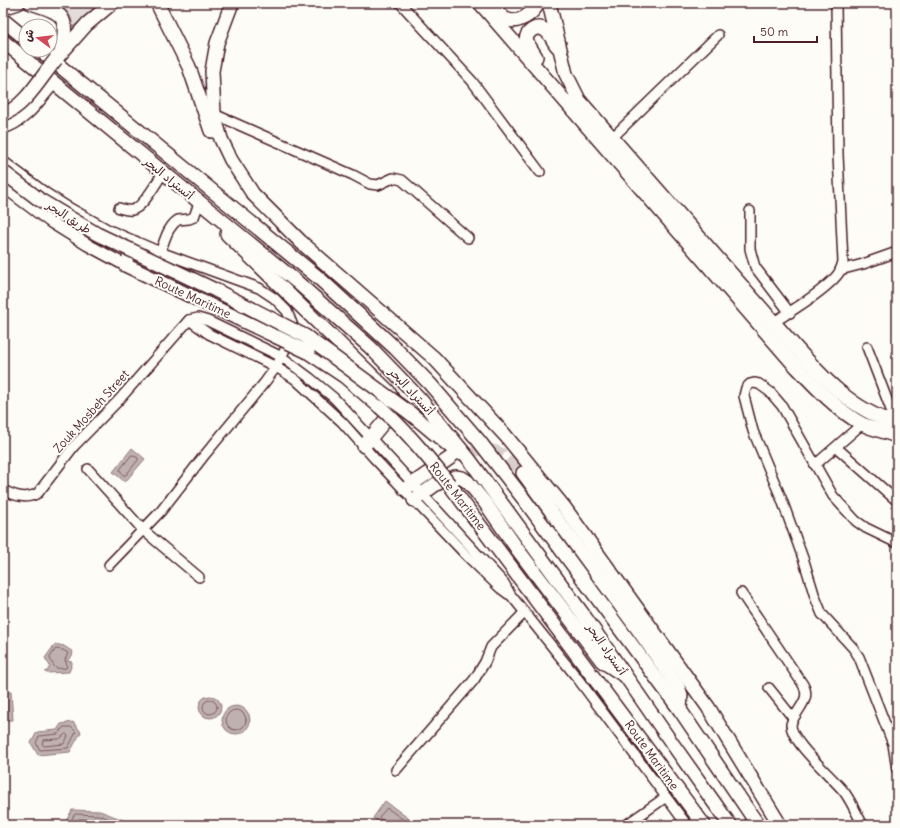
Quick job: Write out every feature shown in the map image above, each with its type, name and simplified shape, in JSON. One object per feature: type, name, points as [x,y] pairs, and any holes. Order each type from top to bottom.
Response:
[{"type":"highway","points":[[3,8],[18,3]]},
{"type":"highway","points":[[31,3],[47,8],[63,19],[65,33],[60,54]]},
{"type":"highway","points":[[3,114],[11,112],[20,104],[60,54],[87,24],[112,3]]},
{"type":"highway","points":[[157,3],[189,67],[216,144],[226,164],[253,194],[306,247],[434,358],[505,435],[564,507],[708,707],[780,825]]},
{"type":"highway","points":[[232,3],[217,43],[212,70],[214,114],[221,139],[231,160],[253,194],[284,236],[320,279]]},
{"type":"highway","points":[[480,3],[791,361],[838,406],[862,424],[897,427]]},
{"type":"highway","points":[[490,3],[501,16],[514,20],[520,20],[531,13],[538,3]]},
{"type":"highway","points":[[549,3],[566,74],[579,100],[816,370],[863,409],[897,427]]},
{"type":"highway","points":[[3,20],[18,32]]},
{"type":"highway","points":[[561,53],[544,30],[535,28],[528,34],[526,41],[529,46],[576,114]]},
{"type":"highway","name":"أتستراد البحر","points":[[3,41],[18,54]]},
{"type":"highway","points":[[3,51],[18,54]]},
{"type":"highway","name":"أتستراد البحر","points":[[23,58],[297,282],[370,347],[420,399],[469,459],[582,613],[730,825]]},
{"type":"highway","name":"أتستراد البحر","points":[[50,58],[320,279],[395,348],[430,384],[460,418],[523,498],[680,710],[758,825]]},
{"type":"highway","points":[[3,172],[40,200],[97,234],[215,290],[305,336],[410,413],[456,452],[469,459]]},
{"type":"highway","points":[[211,212],[221,228],[388,391],[393,399],[394,405],[392,412],[367,442]]},
{"type":"highway","name":"Route Maritime","points":[[126,265],[308,352],[344,376],[395,421],[422,451],[472,513],[573,651],[704,825]]},
{"type":"highway","points":[[409,486],[450,458]]},
{"type":"highway","points":[[523,474],[639,631],[678,687],[681,696],[680,710]]},
{"type":"highway","points":[[418,497],[436,484],[455,477],[462,478],[468,482],[486,504],[518,550],[602,661],[626,676]]},
{"type":"main road","points":[[3,128],[15,124],[23,118],[53,84]]},
{"type":"main road","name":"طريق البحر","points":[[3,186],[51,222],[88,245],[126,265]]},
{"type":"main road","points":[[126,265],[136,242]]},
{"type":"street","points":[[400,3],[472,81],[540,172]]},
{"type":"street","points":[[774,322],[790,313],[825,286],[835,278],[840,270],[842,256],[838,155],[836,3]]},
{"type":"street","points":[[612,138],[718,35]]},
{"type":"street","points":[[214,114],[353,175],[370,184],[378,185],[393,178],[402,180],[468,238]]},
{"type":"street","points":[[3,161],[68,208],[109,230],[160,252],[252,285],[274,298],[287,310],[293,326],[290,340],[282,357],[266,382],[203,458],[162,511],[109,565]]},
{"type":"street","points":[[119,208],[127,211],[133,210],[139,206],[163,173]]},
{"type":"street","points":[[160,252],[168,231],[172,225],[178,220],[194,217],[199,203]]},
{"type":"street","points":[[750,211],[750,249],[755,267],[790,313]]},
{"type":"street","points":[[840,270],[863,264],[897,252]]},
{"type":"street","points":[[189,320],[198,318],[208,321],[282,357],[334,398],[367,442],[409,486],[466,555],[500,588],[510,594],[578,679],[687,825]]},
{"type":"street","points":[[189,320],[224,342],[276,367],[296,379],[342,422],[367,442]]},
{"type":"street","name":"Zouk Mosbeh Street","points":[[3,490],[25,497],[30,497],[38,493],[74,446],[118,401],[189,320]]},
{"type":"street","points":[[867,347],[897,427]]},
{"type":"street","points":[[897,543],[866,528],[848,514],[833,496],[782,406],[770,392],[759,384],[750,384],[744,390],[744,396],[754,431],[782,500],[815,597],[822,614],[853,648],[859,657],[893,744],[897,770]]},
{"type":"street","points":[[815,464],[862,424]]},
{"type":"street","points":[[836,447],[897,501]]},
{"type":"street","points":[[88,469],[143,530],[199,577]]},
{"type":"street","points":[[741,593],[807,691],[804,701],[793,718],[790,729],[792,733],[845,793],[863,825]]},
{"type":"street","points":[[396,770],[474,680],[492,647],[524,612]]},
{"type":"street","points":[[769,688],[793,718]]},
{"type":"street","points":[[626,825],[666,797]]},
{"type":"shaded area","points":[[72,3],[101,3],[73,27],[69,14],[58,6]]},
{"type":"water","points":[[132,448],[145,459],[125,482],[113,472]]},
{"type":"water","points":[[55,644],[64,646],[73,652],[72,656],[67,661],[72,662],[69,672],[45,672],[50,666],[45,658]]},
{"type":"water","points":[[3,692],[11,692],[13,720],[3,720]]},
{"type":"water","points":[[206,696],[214,696],[221,703],[221,711],[214,718],[206,718],[199,711],[199,703]]},
{"type":"water","points":[[236,706],[246,710],[250,720],[246,730],[236,734],[226,730],[222,720],[226,710]]},
{"type":"water","points":[[73,722],[81,732],[70,752],[38,755],[31,743],[37,732],[57,730],[61,724]]},
{"type":"water","points":[[385,801],[416,824],[382,825],[373,818]]},
{"type":"water","points":[[72,810],[100,811],[136,825],[64,825]]},
{"type":"tunnel","points":[[454,456],[474,450],[494,451],[507,458],[523,473]]}]
